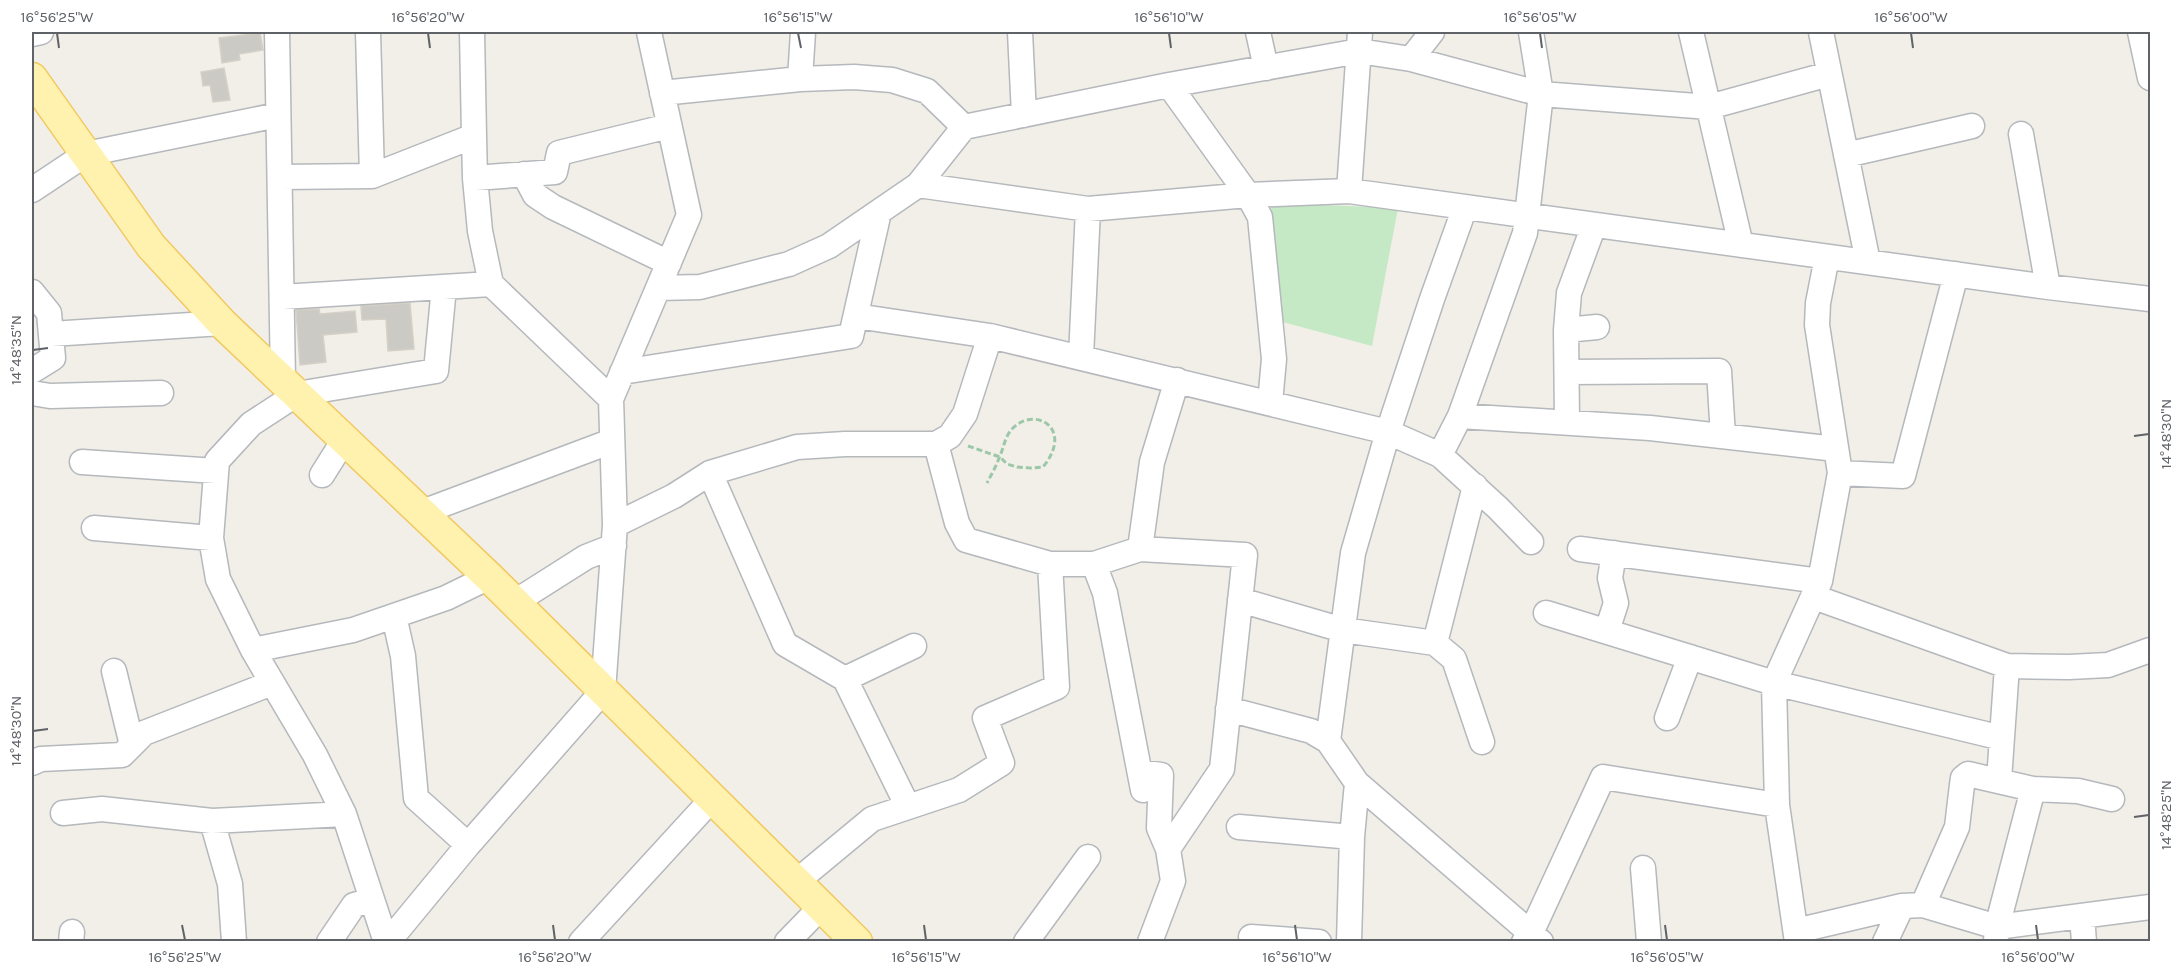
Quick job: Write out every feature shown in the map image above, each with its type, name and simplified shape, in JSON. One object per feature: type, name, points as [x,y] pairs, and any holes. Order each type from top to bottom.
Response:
[{"type":"main road","points":[[32,78],[150,246],[222,323],[515,602],[857,942]]},
{"type":"street","points":[[32,34],[41,32]]},
{"type":"street","points":[[277,32],[282,297],[290,387]]},
{"type":"street","points":[[368,32],[372,176]]},
{"type":"street","points":[[472,32],[475,178],[480,231],[490,284],[610,399]]},
{"type":"street","points":[[387,942],[468,845],[603,691],[614,535],[610,399],[688,215],[649,32]]},
{"type":"street","points":[[800,79],[803,32]]},
{"type":"street","points":[[1020,32],[1024,115]]},
{"type":"street","points":[[1258,32],[1266,68]]},
{"type":"street","points":[[1411,59],[1432,32]]},
{"type":"street","points":[[1440,455],[1460,416],[1525,233],[1541,94],[1531,32]]},
{"type":"street","points":[[1691,32],[1741,245]]},
{"type":"street","points":[[1821,32],[1868,262]]},
{"type":"street","points":[[2140,32],[2151,78]]},
{"type":"street","points":[[1349,191],[1359,41]]},
{"type":"street","points":[[658,288],[700,287],[789,264],[829,246],[918,185],[964,127],[1169,85],[1266,68],[1359,41],[1411,59],[1541,94],[1709,107],[1830,74]]},
{"type":"street","points":[[662,93],[800,79],[854,77],[892,80],[927,91],[964,127]]},
{"type":"street","points":[[1169,85],[1248,195],[1260,216],[1274,358],[1270,403]]},
{"type":"street","points":[[32,190],[86,153],[278,115]]},
{"type":"street","points":[[475,178],[555,172],[559,153],[669,126]]},
{"type":"street","points":[[1846,155],[1972,126]]},
{"type":"street","points":[[2021,134],[2048,287]]},
{"type":"street","points":[[280,177],[372,176],[474,136]]},
{"type":"street","points":[[524,174],[535,195],[553,207],[669,263]]},
{"type":"street","points":[[918,185],[1088,209],[1248,195],[1349,191],[2048,287],[2151,299]]},
{"type":"street","points":[[1328,741],[1353,553],[1388,432],[1432,299],[1466,207]]},
{"type":"street","points":[[1081,357],[1088,209]]},
{"type":"street","points":[[622,372],[851,336],[879,212]]},
{"type":"street","points":[[1567,422],[1566,330],[1569,293],[1594,225]]},
{"type":"street","points":[[1827,257],[1818,303],[1817,324],[1840,473],[1817,589],[1774,683],[1777,805],[1797,937],[1912,905],[1996,934],[2082,916],[2151,907]]},
{"type":"street","points":[[1840,473],[1903,476],[1956,274]]},
{"type":"street","points":[[282,297],[490,284]]},
{"type":"street","points":[[387,942],[344,814],[315,755],[253,650],[218,579],[211,538],[216,471],[217,461],[290,387],[436,371],[444,287]]},
{"type":"street","points":[[32,292],[49,313],[53,358],[32,371]]},
{"type":"street","points":[[856,316],[990,336],[1388,432],[1440,455],[1531,542]]},
{"type":"street","points":[[51,334],[222,323]]},
{"type":"street","points":[[1566,330],[1597,327]]},
{"type":"street","points":[[515,602],[710,473],[798,447],[943,440],[965,414],[990,336]]},
{"type":"street","points":[[1566,372],[1719,370],[1723,436]]},
{"type":"street","points":[[1140,549],[1152,462],[1177,380]]},
{"type":"street","points":[[32,393],[50,396],[162,393]]},
{"type":"street","points":[[1460,416],[1650,428],[1836,449]]},
{"type":"street","points":[[322,475],[344,440]]},
{"type":"street","points":[[943,440],[957,523],[966,540],[1050,564],[1094,564],[1140,549],[1245,555],[1222,769],[1168,849]]},
{"type":"street","points":[[420,513],[612,441]]},
{"type":"street","points":[[82,462],[216,471]]},
{"type":"street","points":[[710,473],[785,645],[845,679],[908,807]]},
{"type":"street","points":[[1435,643],[1475,486]]},
{"type":"street","points":[[94,528],[211,538]]},
{"type":"street","points":[[1580,549],[1817,589],[2007,666],[2069,667],[2108,664],[2151,650]]},
{"type":"street","points":[[1607,631],[1616,603],[1610,578],[1614,553]]},
{"type":"street","points":[[796,882],[872,819],[959,790],[1002,763],[985,718],[1057,687],[1050,564]]},
{"type":"street","points":[[1094,564],[1105,593],[1141,781],[1161,775],[1159,828],[1168,849],[1173,881],[1150,942]]},
{"type":"street","points":[[253,650],[353,630],[446,598],[489,577]]},
{"type":"street","points":[[1240,600],[1343,630],[1435,643],[1454,659],[1482,742]]},
{"type":"street","points":[[1546,613],[1774,683],[2002,738]]},
{"type":"street","points":[[394,616],[403,656],[416,798],[468,845]]},
{"type":"street","points":[[845,679],[914,646]]},
{"type":"street","points":[[1667,718],[1690,657]]},
{"type":"street","points":[[1999,780],[2007,666]]},
{"type":"street","points":[[114,671],[132,745]]},
{"type":"street","points":[[32,763],[41,759],[122,755],[144,734],[272,682]]},
{"type":"street","points":[[1228,709],[1311,730],[1328,741],[1357,783],[1532,939],[1603,777],[1777,805]]},
{"type":"street","points":[[1885,942],[1912,905],[1957,827],[1963,778],[1968,774],[2033,789],[2078,791],[2112,799]]},
{"type":"street","points":[[1348,942],[1352,837],[1357,783]]},
{"type":"street","points":[[1996,934],[2033,789]]},
{"type":"street","points":[[581,942],[712,799]]},
{"type":"street","points":[[63,813],[102,808],[212,821],[344,814]]},
{"type":"street","points":[[212,821],[230,884],[234,942]]},
{"type":"street","points":[[1239,827],[1352,837]]},
{"type":"street","points":[[1026,942],[1088,856]]},
{"type":"street","points":[[1643,868],[1649,942]]},
{"type":"street","points":[[329,942],[354,905],[372,900]]},
{"type":"street","points":[[787,942],[822,906]]},
{"type":"street","points":[[2082,916],[2084,942]]},
{"type":"street","points":[[1251,937],[1319,942]]},
{"type":"path","points":[[943,440],[1000,456],[1007,464],[1017,467],[1042,467],[1051,457],[1055,443],[1055,434],[1048,424],[1041,420],[1032,420],[1014,427],[1007,435],[1000,456],[987,483]]},
{"type":"green space","points":[[1271,203],[1398,208],[1372,346],[1279,321]]},
{"type":"building","points":[[260,33],[263,50],[239,54],[240,60],[222,63],[219,38]]},
{"type":"building","points":[[224,68],[230,100],[213,102],[210,85],[203,86],[201,72]]},
{"type":"building","points":[[410,303],[414,349],[388,351],[386,319],[362,320],[361,306]]},
{"type":"building","points":[[319,309],[320,314],[355,311],[357,332],[323,335],[326,362],[300,365],[296,310]]}]
